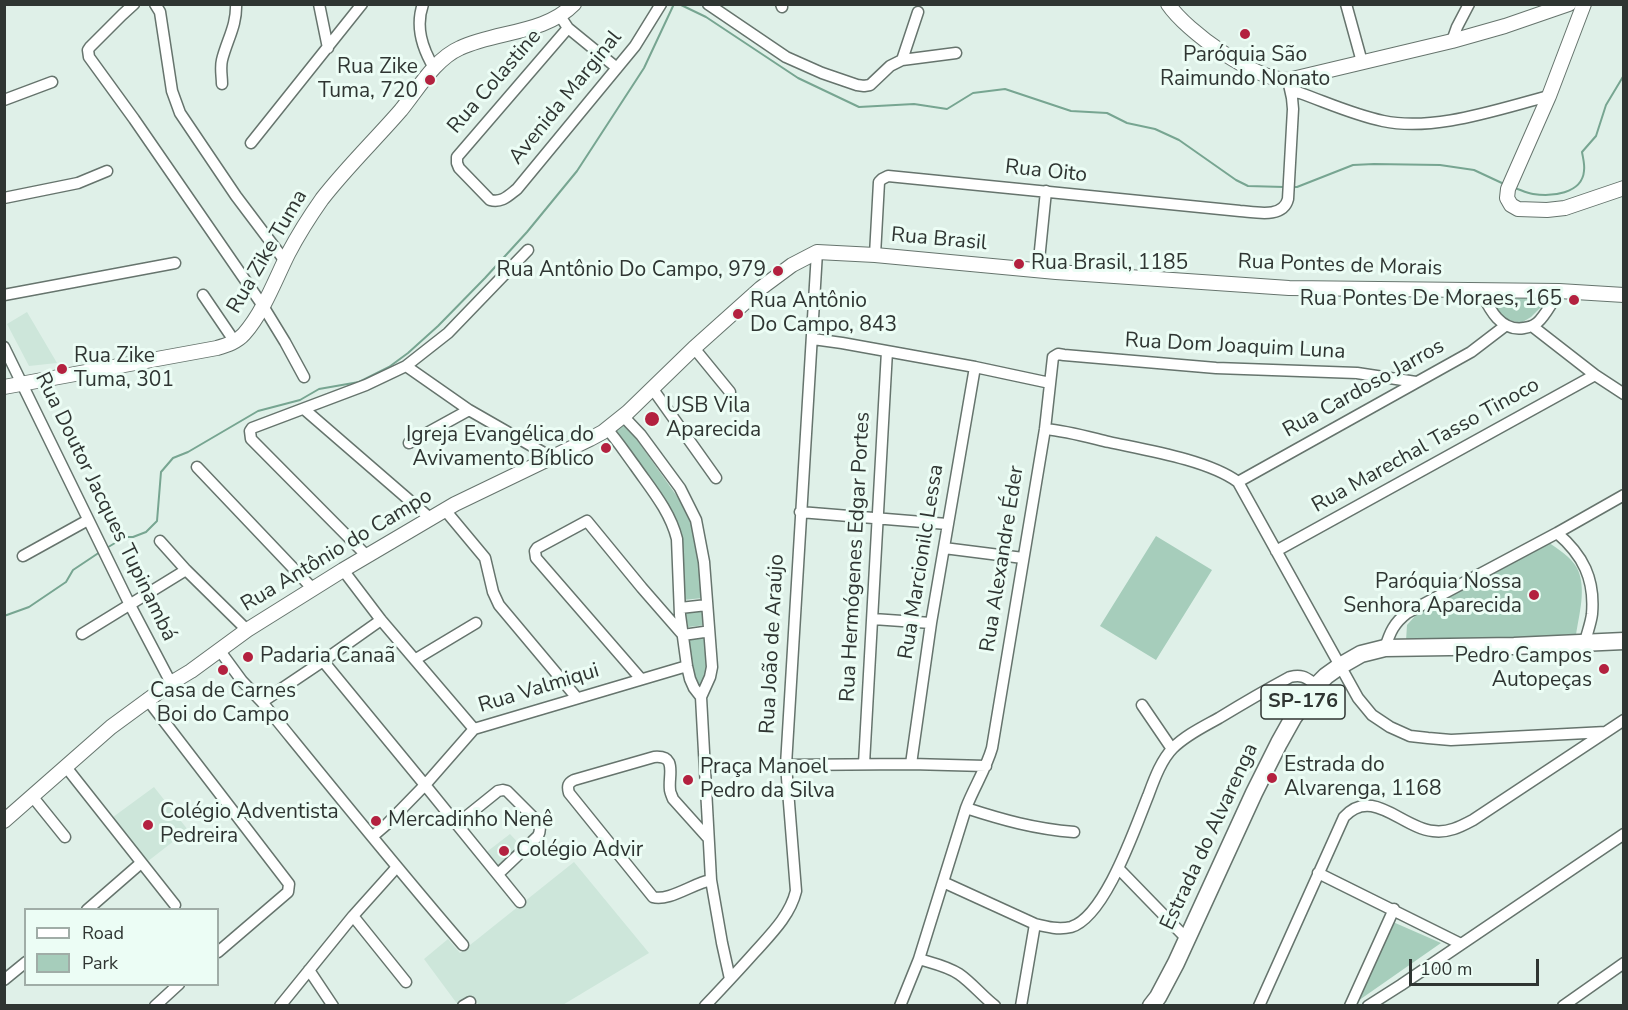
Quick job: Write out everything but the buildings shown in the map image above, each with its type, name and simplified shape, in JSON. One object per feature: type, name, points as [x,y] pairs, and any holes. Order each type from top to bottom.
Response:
[{"type":"main road","name":"Estrada do Alvarenga","points":[[1151,1005],[1158,997],[1176,963],[1279,743],[1293,718],[1317,685],[1340,666],[1361,654],[1393,648],[1623,641]]},
{"type":"street","points":[[134,4],[90,47],[89,57],[263,306],[304,377]]},
{"type":"street","points":[[155,4],[160,12],[172,91],[180,113],[285,261]]},
{"type":"street","points":[[222,84],[222,59],[235,25],[236,4]]},
{"type":"street","points":[[319,4],[328,48]]},
{"type":"street","points":[[251,143],[362,4]]},
{"type":"street","points":[[423,4],[419,24],[421,38],[425,52],[434,68]]},
{"type":"street","name":"Rua Zike Tuma","points":[[4,387],[217,348],[235,342],[244,334],[263,306],[295,241],[323,198],[402,109],[444,57],[459,48],[542,24],[564,22],[574,4]]},
{"type":"street","name":"Avenida Marginal","points":[[490,200],[497,202],[503,200],[517,189],[635,46],[661,4]]},
{"type":"street","points":[[708,4],[786,57],[822,74],[857,85],[870,85],[890,66],[902,60],[956,53]]},
{"type":"street","points":[[1168,4],[1173,13],[1185,24],[1234,59],[1289,85],[1300,93],[1384,122],[1434,123],[1549,96]]},
{"type":"street","points":[[1346,4],[1362,62]]},
{"type":"street","points":[[1452,41],[1469,4]]},
{"type":"street","points":[[1289,85],[1362,62],[1505,26],[1569,4]]},
{"type":"street","points":[[1584,4],[1549,96],[1506,196],[1511,205],[1518,209],[1547,210],[1565,208],[1623,189]]},
{"type":"street","points":[[902,60],[918,12]]},
{"type":"street","points":[[564,22],[616,68]]},
{"type":"street","name":"Rua Colastine","points":[[490,200],[459,168],[457,158],[564,22]]},
{"type":"street","points":[[4,100],[52,82]]},
{"type":"street","name":"Rua Oito","points":[[875,255],[879,182],[888,176],[1240,211],[1278,212],[1286,205],[1288,189],[1293,109],[1289,85]]},
{"type":"street","points":[[4,198],[78,183],[107,171]]},
{"type":"street","points":[[1038,270],[1046,191]]},
{"type":"street","points":[[368,556],[251,439],[250,431],[252,428],[366,385],[406,366],[448,333],[528,250]]},
{"type":"street","name":"Rua Brasil","points":[[817,252],[875,255],[1056,272]]},
{"type":"street","name":"Rua João de Araújo","points":[[705,1005],[769,936],[788,912],[796,891],[786,765],[817,252]]},
{"type":"street","name":"Rua Antônio do Campo","points":[[4,820],[111,727],[147,699],[192,671],[247,630],[445,510],[590,440],[607,429],[761,288],[792,265],[817,252]]},
{"type":"street","points":[[4,295],[175,263]]},
{"type":"street","name":"Rua Pontes de Morais","points":[[1056,272],[1291,288],[1559,291],[1623,296]]},
{"type":"street","points":[[1480,290],[1494,314],[1505,326],[1518,329],[1532,326],[1539,321],[1559,291]]},
{"type":"street","points":[[203,295],[235,342]]},
{"type":"street","name":"Rua Cardoso Jarros","points":[[1238,482],[1470,352],[1505,326]]},
{"type":"street","points":[[1532,326],[1623,394]]},
{"type":"street","points":[[813,339],[975,367],[1050,383]]},
{"type":"street","name":"Rua Doutor Jacques Tupinambá","points":[[4,347],[130,605],[171,683]]},
{"type":"street","points":[[694,348],[730,392]]},
{"type":"street","name":"Rua Hermógenes Edgar Portes","points":[[864,764],[886,351]]},
{"type":"street","name":"Rua Dom Joaquim Luna","points":[[1053,357],[1064,354],[1216,368],[1357,373],[1416,382]]},
{"type":"street","name":"Rua Alexandre Éder","points":[[900,1005],[919,959],[966,808],[986,766],[995,733],[1045,429],[1053,357]]},
{"type":"street","points":[[406,366],[469,410],[551,457]]},
{"type":"street","name":"Rua Marcionilc Lessa","points":[[911,764],[931,622],[975,367]]},
{"type":"street","name":"Rua Marechal Tasso Tinoco","points":[[1276,551],[1595,375]]},
{"type":"street","points":[[652,388],[716,478]]},
{"type":"street","points":[[304,409],[430,519]]},
{"type":"street","points":[[409,443],[469,410]]},
{"type":"street","points":[[623,416],[641,435],[680,488],[691,507],[701,542],[712,667],[701,697],[708,838],[714,902],[730,980]]},
{"type":"street","points":[[607,429],[649,486],[669,516],[674,528],[687,666],[694,688],[701,697]]},
{"type":"street","points":[[1045,429],[1156,452],[1191,462],[1229,476],[1238,482],[1358,698],[1372,715],[1390,727],[1410,736],[1450,740],[1606,732]]},
{"type":"street","points":[[197,467],[313,589]]},
{"type":"street","points":[[1393,648],[1392,628],[1407,613],[1623,495]]},
{"type":"street","points":[[445,510],[485,558],[493,592],[499,605],[577,698]]},
{"type":"street","points":[[800,512],[947,524]]},
{"type":"street","points":[[23,556],[88,520]]},
{"type":"street","points":[[642,679],[536,558],[537,548],[587,521],[683,635]]},
{"type":"street","points":[[1557,533],[1575,550],[1589,576],[1592,614],[1585,642]]},
{"type":"street","points":[[160,541],[247,630]]},
{"type":"street","points":[[944,548],[1023,558]]},
{"type":"street","points":[[81,634],[186,570]]},
{"type":"street","points":[[343,570],[381,620],[474,729]]},
{"type":"street","points":[[680,608],[707,605]]},
{"type":"street","points":[[873,619],[931,622]]},
{"type":"street","points":[[1393,648],[1399,634],[1400,619]]},
{"type":"street","points":[[262,702],[381,620]]},
{"type":"street","points":[[416,659],[476,623]]},
{"type":"street","points":[[683,635],[709,633]]},
{"type":"street","points":[[220,651],[242,681],[373,836],[396,868],[463,945]]},
{"type":"street","points":[[322,661],[520,902]]},
{"type":"street","name":"Rua Valmiqui","points":[[373,836],[425,785],[474,729],[687,666]]},
{"type":"street","points":[[943,882],[1035,924],[1048,928],[1072,927],[1095,909],[1107,892],[1155,779],[1172,749],[1197,730],[1290,677],[1298,675],[1305,677],[1317,685]]},
{"type":"street","points":[[147,699],[289,884],[288,892],[219,951]]},
{"type":"street","points":[[1142,705],[1172,749]]},
{"type":"street","points":[[1259,1005],[1318,873],[1349,811],[1371,805],[1417,827],[1444,832],[1473,820],[1623,720]]},
{"type":"street","points":[[708,838],[673,799],[670,791],[670,765],[668,760],[660,756],[569,783],[569,792],[653,897],[660,899],[711,880]]},
{"type":"street","points":[[786,765],[986,766]]},
{"type":"street","points":[[66,767],[175,905]]},
{"type":"street","points":[[457,824],[498,791],[503,790],[507,791],[537,821],[540,832],[538,836],[498,874]]},
{"type":"street","points":[[32,796],[65,837]]},
{"type":"street","points":[[966,808],[1041,829],[1074,832]]},
{"type":"street","points":[[1368,1005],[1623,834]]},
{"type":"street","points":[[88,908],[141,863]]},
{"type":"street","points":[[280,1005],[396,868]]},
{"type":"street","points":[[1118,868],[1186,938]]},
{"type":"street","points":[[1318,873],[1461,944]]},
{"type":"street","points":[[1350,1005],[1394,909]]},
{"type":"street","points":[[353,916],[406,982]]},
{"type":"street","points":[[1021,1005],[1035,924]]},
{"type":"street","points":[[919,959],[956,972],[981,996],[995,1005]]},
{"type":"street","points":[[1563,1005],[1623,963]]},
{"type":"street","points":[[4,980],[24,964]]},
{"type":"street","points":[[309,970],[333,1005]]},
{"type":"street","points":[[155,1005],[177,986]]},
{"type":"shaded area","points":[[27,312],[57,363],[29,366],[7,324]]},
{"type":"shaded area","name":"Colégio Adventista Pedreira","points":[[154,787],[188,830],[143,865],[109,820]]},
{"type":"shaded area","name":"Colégio Advir","points":[[510,834],[523,848],[498,870],[484,854]]},
{"type":"shaded area","points":[[574,862],[649,953],[561,1006],[479,1005],[473,998],[458,1005],[424,959],[448,939],[460,953]]},
{"type":"green space","points":[[1490,297],[1541,297],[1541,307],[1521,323],[1501,316]]},
{"type":"green space","points":[[623,420],[686,509],[697,539],[703,598],[683,600],[677,525],[612,428]]},
{"type":"green space","points":[[1156,536],[1212,570],[1156,660],[1100,626]]},
{"type":"green space","points":[[1548,542],[1571,560],[1580,576],[1581,601],[1576,635],[1406,641],[1407,625],[1416,615]]},
{"type":"green space","points":[[705,608],[706,625],[688,627],[685,610]]},
{"type":"green space","points":[[706,637],[708,668],[701,689],[694,682],[687,639]]},
{"type":"green space","points":[[1393,922],[1441,943],[1355,1003]]},
{"type":"waterway","points":[[105,549],[125,537],[133,537],[146,532],[157,521],[161,472],[173,458],[188,452],[258,411],[300,400],[319,389],[359,382],[389,367],[438,326],[527,232],[577,171],[644,68],[674,4]]},
{"type":"waterway","points":[[679,4],[706,17],[798,78],[859,107],[914,104],[947,109],[973,93],[1005,89],[1071,111],[1107,113],[1127,123],[1155,129],[1179,140],[1248,186],[1284,187]]},
{"type":"waterway","points":[[1515,188],[1531,194],[1548,195],[1564,192],[1578,185],[1584,171],[1582,152],[1596,136],[1606,105],[1624,75]]},
{"type":"waterway","points":[[1293,187],[1353,165],[1374,164],[1440,165],[1474,170],[1504,184]]},
{"type":"waterway","points":[[4,616],[29,607],[66,582],[73,570],[100,552]]},
{"type":"place","name":"Paróquia São Raimundo Nonato","points":[[1245,34]]},
{"type":"place","name":"Rua Zike Tuma, 720","points":[[430,80]]},
{"type":"place","name":"Rua Brasil, 1185","points":[[1019,264]]},
{"type":"place","name":"Rua Antônio Do Campo, 979","points":[[778,271]]},
{"type":"place","name":"Rua Pontes De Moraes, 165","points":[[1574,300]]},
{"type":"place","name":"Rua Antônio Do Campo, 843","points":[[738,314]]},
{"type":"place","name":"Rua Zike Tuma, 301","points":[[62,369]]},
{"type":"place","name":"USB Vila Aparecida","points":[[652,419]]},
{"type":"place","name":"Igreja Evangélica do Avivamento Bíblico","points":[[606,448]]},
{"type":"place","name":"Paróquia Nossa Senhora Aparecida","points":[[1534,595]]},
{"type":"place","name":"Padaria Canaã","points":[[248,657]]},
{"type":"place","name":"Pedro Campos Autopeças","points":[[1604,669]]},
{"type":"place","name":"Casa de Carnes Boi do Campo","points":[[223,670]]},
{"type":"place","name":"Estrada do Alvarenga, 1168","points":[[1272,778]]},
{"type":"place","name":"Praça Manoel Pedro da Silva","points":[[688,780]]},
{"type":"place","name":"Mercadinho Nenê","points":[[376,821]]},
{"type":"place","name":"Colégio Adventista Pedreira","points":[[148,825]]},
{"type":"place","name":"Colégio Advir","points":[[504,851]]}]
